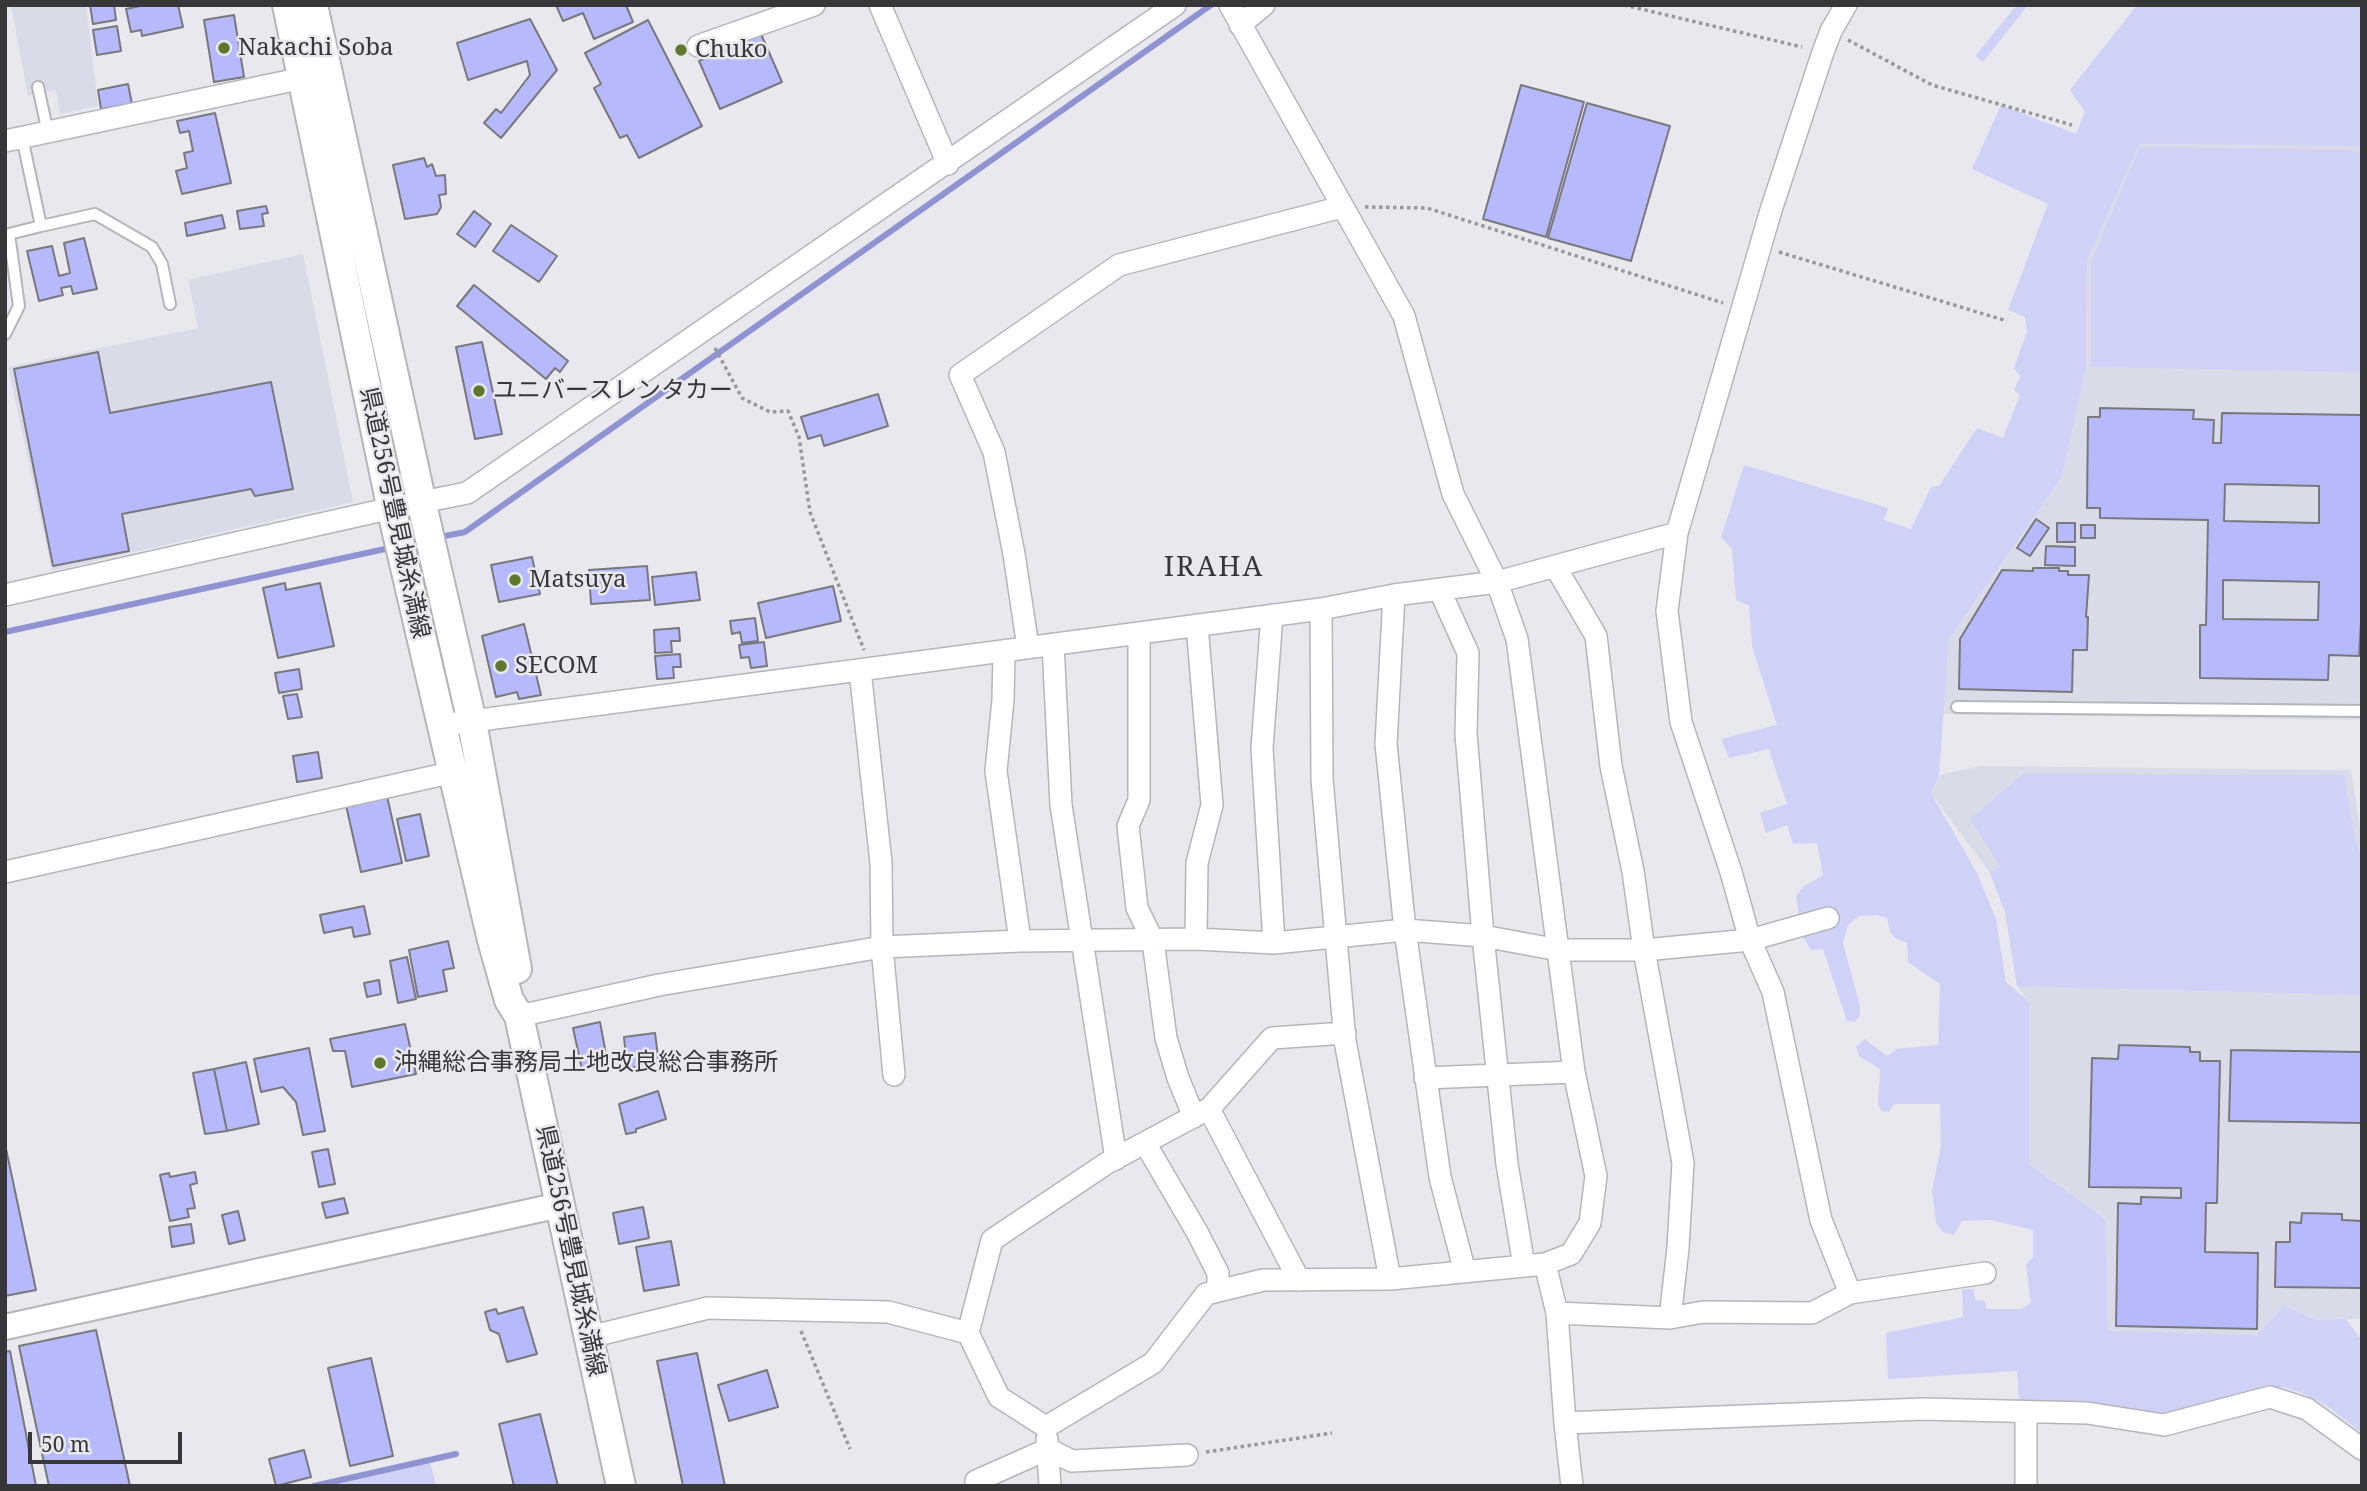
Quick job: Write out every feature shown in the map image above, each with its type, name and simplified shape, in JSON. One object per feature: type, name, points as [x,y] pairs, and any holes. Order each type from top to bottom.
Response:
[{"type":"main road","name":"県道256号豊見城糸満線","points":[[287,5],[393,514],[492,940],[509,1000],[519,1016],[621,1486]]},
{"type":"main road","name":"県道256号豊見城糸満線","points":[[316,12],[472,722],[522,998],[519,1016]]},
{"type":"street","points":[[698,46],[814,5]]},
{"type":"street","points":[[880,5],[948,164]]},
{"type":"street","points":[[5,595],[423,508],[467,493],[1175,5]]},
{"type":"street","points":[[1046,1427],[1153,1363],[1206,1294],[1263,1280],[1390,1279],[1534,1265],[1571,1254],[1590,1223],[1595,1176],[1574,1072],[1517,639],[1497,582],[1453,494],[1404,316],[1235,15],[1264,5]]},
{"type":"street","points":[[1846,5],[1823,52],[1760,246],[1677,533],[1667,611],[1681,722],[1731,872],[1750,940],[1773,992],[1821,1220],[1850,1293]]},
{"type":"street","points":[[13,139],[303,78]]},
{"type":"street","points":[[1028,647],[1014,554],[994,452],[960,375],[1119,265],[1342,207]]},
{"type":"street","points":[[442,725],[1272,615],[1394,595],[1440,591],[1497,582],[1677,533]]},
{"type":"street","points":[[1555,566],[1596,636],[1611,766],[1633,871],[1644,950],[1684,1163],[1670,1318]]},
{"type":"street","points":[[1440,591],[1468,653],[1466,734],[1483,936],[1507,1164],[1534,1265],[1557,1313],[1564,1423],[1572,1486]]},
{"type":"street","points":[[1394,595],[1386,744],[1405,930],[1440,1177],[1465,1272]]},
{"type":"street","points":[[1321,608],[1322,779],[1345,1033],[1390,1279]]},
{"type":"street","points":[[1272,615],[1262,748],[1274,943]]},
{"type":"street","points":[[1196,939],[1197,863],[1212,805],[1197,625]]},
{"type":"street","points":[[1139,633],[1139,800],[1128,826],[1137,908],[1153,941],[1166,1038],[1178,1078],[1299,1280]]},
{"type":"street","points":[[1053,644],[1061,805],[1116,1159]]},
{"type":"street","points":[[1004,651],[1003,699],[996,771],[1020,942]]},
{"type":"street","points":[[866,669],[881,863],[883,947],[894,1075]]},
{"type":"street","points":[[5,872],[454,772]]},
{"type":"street","points":[[519,1016],[659,985],[883,947],[1196,939],[1274,943],[1405,930],[1483,936],[1559,950],[1644,950],[1750,940],[1828,918]]},
{"type":"street","points":[[1046,1427],[999,1397],[968,1333],[992,1240],[1116,1159],[1201,1113],[1272,1038],[1345,1033]]},
{"type":"street","points":[[1425,1078],[1574,1072]]},
{"type":"street","points":[[1145,1143],[1202,1242],[1217,1273],[1217,1291]]},
{"type":"street","points":[[5,1327],[560,1205]]},
{"type":"street","points":[[1557,1313],[1670,1318],[1703,1312],[1812,1313],[1850,1293],[1985,1273]]},
{"type":"street","points":[[589,1337],[708,1308],[888,1312],[968,1333]]},
{"type":"street","points":[[1564,1423],[1923,1409],[2087,1413],[2164,1425],[2270,1397],[2307,1409],[2362,1449]]},
{"type":"street","points":[[2026,1412],[2026,1486]]},
{"type":"street","points":[[1046,1427],[1050,1486]]},
{"type":"street","points":[[1048,1449],[1072,1461],[1187,1455]]},
{"type":"street","points":[[976,1481],[1048,1449]]},
{"type":"lane","points":[[38,87],[48,132]]},
{"type":"lane","points":[[13,139],[41,226]]},
{"type":"lane","points":[[5,334],[19,306],[9,234],[95,214],[152,247],[162,264],[170,304]]},
{"type":"lane","points":[[1957,707],[2362,711]]},
{"type":"path","points":[[1624,5],[1823,52]]},
{"type":"path","points":[[1831,32],[1932,85],[2072,125]]},
{"type":"path","points":[[1342,207],[1427,208],[1742,309]]},
{"type":"path","points":[[1760,246],[2007,321]]},
{"type":"path","points":[[719,357],[742,398],[770,412],[788,411],[799,437],[810,512],[866,669]]},
{"type":"path","points":[[792,1310],[850,1449]]},
{"type":"path","points":[[1187,1455],[1332,1433]]},
{"type":"shaded area","points":[[11,5],[86,5],[98,106],[60,114],[56,90],[28,96]]},
{"type":"shaded area","points":[[2017,5],[2028,5],[1983,62],[1975,56]]},
{"type":"shaded area","points":[[2137,5],[2362,5],[2362,148],[2139,144],[2087,261],[2086,368],[2062,477],[1949,639],[1939,775],[1931,793],[1977,873],[1996,919],[2006,982],[2029,1002],[2029,1164],[2105,1219],[2108,1331],[2257,1335],[2284,1305],[2316,1320],[2346,1319],[2362,1341],[2362,1433],[2327,1406],[2283,1387],[2267,1388],[2166,1415],[2019,1401],[2017,1371],[1888,1379],[1886,1333],[1963,1317],[1962,1289],[1974,1289],[1975,1300],[1985,1301],[1986,1309],[2021,1309],[2031,1303],[2026,1264],[2033,1257],[2033,1230],[1991,1220],[1962,1221],[1954,1235],[1943,1232],[1936,1223],[1932,1190],[1941,1147],[1940,1104],[1894,1104],[1889,1112],[1881,1111],[1878,1104],[1880,1069],[1859,1056],[1856,1047],[1865,1039],[1887,1056],[1897,1049],[1938,1045],[1940,984],[1908,962],[1907,943],[1895,938],[1890,932],[1887,918],[1876,915],[1859,916],[1848,925],[1843,943],[1860,1006],[1860,1015],[1855,1022],[1847,1021],[1823,949],[1811,950],[1802,935],[1796,896],[1803,887],[1823,875],[1817,843],[1793,844],[1787,825],[1766,833],[1760,813],[1787,804],[1769,749],[1729,758],[1721,739],[1777,725],[1752,646],[1749,606],[1736,600],[1732,549],[1721,537],[1744,465],[1888,508],[1884,520],[1911,529],[1931,487],[1939,486],[1977,428],[2003,438],[2020,395],[2014,390],[2020,376],[2014,368],[2027,331],[2025,317],[2008,310],[2048,204],[1972,169],[2001,105],[2076,134],[2085,112],[2070,90]]},
{"type":"shaded area","points":[[2139,144],[2362,148],[2361,720],[1943,714],[1949,639],[2062,477],[2086,368],[2087,261]]},
{"type":"shaded area","points":[[2140,147],[2351,150],[2362,153],[2362,372],[2091,367],[2091,262]]},
{"type":"shaded area","points":[[303,254],[353,502],[52,571],[8,367],[198,328],[188,280]]},
{"type":"shaded area","points":[[1981,766],[2351,770],[2362,842],[2362,1319],[2316,1320],[2284,1305],[2257,1335],[2107,1332],[2105,1219],[2029,1164],[2029,1002],[2017,986],[2005,912],[1990,873],[1931,793],[1939,775]]},
{"type":"shaded area","points":[[2023,774],[2344,775],[2355,840],[2362,858],[2362,995],[2017,986],[2005,912],[1990,873],[2000,866],[1970,819]]},
{"type":"shaded area","points":[[430,1461],[436,1486],[322,1486]]},
{"type":"building","points":[[90,5],[114,5],[116,20],[93,24]]},
{"type":"building","points":[[145,5],[178,5],[183,27],[142,36],[141,30],[131,32],[126,9]]},
{"type":"building","points":[[556,5],[626,5],[633,22],[594,39],[583,13],[563,21]]},
{"type":"building","name":"Nakachi Soba","points":[[234,15],[244,77],[214,82],[204,20]]},
{"type":"building","points":[[530,19],[557,70],[501,138],[484,123],[496,109],[501,113],[530,75],[527,61],[468,80],[457,43]]},
{"type":"building","points":[[648,20],[702,126],[639,158],[627,135],[620,138],[594,88],[601,84],[585,53]]},
{"type":"building","points":[[117,26],[121,51],[97,55],[93,30]]},
{"type":"building","points":[[761,34],[782,82],[720,109],[699,61]]},
{"type":"building","points":[[128,84],[132,104],[101,109],[98,90]]},
{"type":"building","points":[[1521,85],[1584,102],[1546,237],[1483,219]]},
{"type":"building","points":[[1587,103],[1670,126],[1631,261],[1548,238]]},
{"type":"building","points":[[215,113],[231,183],[182,194],[176,171],[187,168],[184,153],[193,151],[189,131],[180,133],[177,121]]},
{"type":"building","points":[[424,158],[427,167],[432,164],[436,176],[445,175],[446,194],[439,195],[441,207],[437,214],[405,219],[393,165]]},
{"type":"building","points":[[266,206],[268,213],[262,214],[264,226],[240,229],[237,211]]},
{"type":"building","points":[[474,211],[491,224],[475,247],[457,234]]},
{"type":"building","points":[[222,215],[225,228],[187,236],[185,223]]},
{"type":"building","points":[[511,225],[557,256],[539,282],[493,251]]},
{"type":"building","points":[[84,238],[97,289],[73,294],[71,286],[61,288],[63,295],[39,301],[27,251],[52,246],[59,276],[70,273],[64,243]]},
{"type":"building","points":[[474,285],[568,361],[560,372],[555,368],[546,379],[457,306]]},
{"type":"building","name":"ユニバースレンタカー","points":[[482,342],[502,434],[475,439],[456,347]]},
{"type":"building","points":[[98,352],[110,413],[271,382],[293,489],[255,496],[251,489],[122,514],[129,551],[53,566],[14,369]]},
{"type":"building","points":[[878,394],[888,426],[824,446],[821,435],[808,439],[801,417]]},
{"type":"building","points":[[2100,408],[2194,410],[2193,419],[2214,420],[2213,443],[2221,443],[2222,413],[2362,415],[2362,605],[2359,656],[2329,655],[2328,680],[2200,678],[2200,625],[2206,625],[2208,520],[2100,518],[2100,508],[2087,508],[2088,417],[2100,417]],"holes":[[[2225,484],[2319,486],[2319,523],[2224,521]],[[2223,580],[2319,582],[2318,620],[2223,619]]]},
{"type":"building","points":[[2036,519],[2049,528],[2030,556],[2017,548]]},
{"type":"building","points":[[2057,523],[2075,523],[2075,542],[2057,542]]},
{"type":"building","points":[[2081,525],[2095,525],[2095,538],[2081,538]]},
{"type":"building","points":[[2046,546],[2075,547],[2075,566],[2045,565]]},
{"type":"building","name":"Matsuya","points":[[532,557],[540,594],[499,602],[491,565]]},
{"type":"building","points":[[647,566],[650,600],[591,604],[589,570]]},
{"type":"building","points":[[2033,568],[2059,568],[2059,571],[2068,571],[2068,575],[2089,575],[2087,650],[2073,650],[2072,692],[1959,689],[1960,639],[2002,570],[2033,571]]},
{"type":"building","points":[[696,572],[700,600],[655,605],[652,577]]},
{"type":"building","points":[[285,583],[286,590],[320,583],[334,646],[278,658],[263,588]]},
{"type":"building","points":[[833,586],[841,621],[766,638],[758,603]]},
{"type":"building","points":[[755,618],[758,641],[742,643],[740,632],[732,634],[730,621]]},
{"type":"building","points":[[524,624],[541,695],[519,699],[517,692],[496,697],[482,636]]},
{"type":"building","points":[[679,628],[680,641],[671,641],[672,652],[655,653],[654,630]]},
{"type":"building","points":[[764,642],[767,666],[751,668],[749,657],[741,658],[739,645]]},
{"type":"building","points":[[680,654],[681,667],[673,667],[674,678],[657,679],[655,656]]},
{"type":"building","points":[[299,669],[302,689],[279,693],[275,673]]},
{"type":"building","points":[[297,694],[302,717],[288,719],[283,696]]},
{"type":"building","points":[[318,752],[322,778],[297,782],[293,756]]},
{"type":"building","points":[[387,796],[402,863],[361,872],[346,805]]},
{"type":"building","points":[[420,814],[429,856],[406,861],[397,819]]},
{"type":"building","points":[[364,906],[370,934],[354,937],[352,927],[324,933],[320,915]]},
{"type":"building","points":[[448,941],[454,968],[443,970],[447,991],[418,997],[409,950]]},
{"type":"building","points":[[407,957],[416,999],[398,1003],[390,961]]},
{"type":"building","points":[[379,980],[381,994],[367,997],[364,983]]},
{"type":"building","points":[[600,1022],[606,1054],[602,1056],[603,1066],[582,1070],[573,1028]]},
{"type":"building","name":"沖縄総合事務局土地改良総合事務所","points":[[405,1024],[416,1074],[352,1087],[345,1051],[333,1051],[330,1039]]},
{"type":"building","points":[[655,1033],[659,1064],[622,1069],[621,1061],[626,1058],[624,1037]]},
{"type":"building","points":[[2119,1045],[2190,1047],[2190,1052],[2200,1052],[2200,1061],[2220,1061],[2217,1203],[2206,1203],[2205,1252],[2258,1253],[2257,1329],[2116,1326],[2118,1203],[2141,1204],[2141,1197],[2181,1198],[2181,1188],[2089,1187],[2092,1058],[2118,1059]]},
{"type":"building","points":[[309,1048],[325,1131],[303,1135],[296,1102],[283,1087],[261,1092],[254,1059]]},
{"type":"building","points":[[2231,1050],[2362,1052],[2362,1123],[2229,1121]]},
{"type":"building","points":[[246,1062],[259,1124],[227,1131],[214,1069]]},
{"type":"building","points":[[214,1069],[227,1131],[205,1134],[193,1073]]},
{"type":"building","points":[[658,1091],[666,1119],[626,1134],[619,1104]]},
{"type":"building","points":[[5,1144],[36,1290],[5,1296]]},
{"type":"building","points":[[328,1149],[335,1184],[319,1187],[312,1152]]},
{"type":"building","points":[[195,1172],[197,1183],[190,1185],[195,1208],[187,1209],[189,1217],[170,1221],[160,1175],[169,1173],[170,1177]]},
{"type":"building","points":[[344,1198],[348,1213],[326,1218],[322,1203]]},
{"type":"building","points":[[643,1207],[649,1238],[619,1244],[613,1213]]},
{"type":"building","points":[[238,1211],[245,1240],[229,1244],[222,1215]]},
{"type":"building","points":[[2302,1213],[2342,1214],[2342,1220],[2362,1221],[2362,1288],[2275,1287],[2276,1242],[2290,1242],[2290,1222],[2301,1223]]},
{"type":"building","points":[[191,1224],[194,1243],[172,1247],[169,1227]]},
{"type":"building","points":[[671,1241],[679,1285],[644,1291],[636,1247]]},
{"type":"building","points":[[523,1307],[537,1354],[507,1362],[499,1334],[490,1330],[485,1312],[496,1309],[498,1314]]},
{"type":"building","points":[[96,1330],[130,1486],[49,1486],[19,1346]]},
{"type":"building","points":[[10,1351],[36,1486],[5,1486],[5,1352]]},
{"type":"building","points":[[697,1353],[725,1486],[683,1486],[657,1361]]},
{"type":"building","points":[[371,1358],[393,1456],[350,1466],[328,1368]]},
{"type":"building","points":[[767,1370],[778,1407],[729,1421],[718,1385]]},
{"type":"building","points":[[540,1414],[558,1486],[514,1486],[499,1424]]},
{"type":"building","points":[[304,1450],[311,1477],[276,1486],[269,1459]]},
{"type":"waterway","points":[[435,538],[465,532],[1211,5]]},
{"type":"waterway","points":[[5,632],[394,547]]},
{"type":"waterway","points":[[314,1486],[456,1454]]},
{"type":"place","name":"Nakachi Soba","points":[[224,48]]},
{"type":"place","name":"Chuko","points":[[681,50]]},
{"type":"place","name":"ユニバースレンタカー","points":[[479,391]]},
{"type":"place","name":"Matsuya","points":[[515,580]]},
{"type":"place","name":"SECOM","points":[[501,666]]},
{"type":"place","name":"沖縄総合事務局土地改良総合事務所","points":[[380,1063]]},
{"type":"district","name":"IRAHA","points":[[1214,568]]}]
